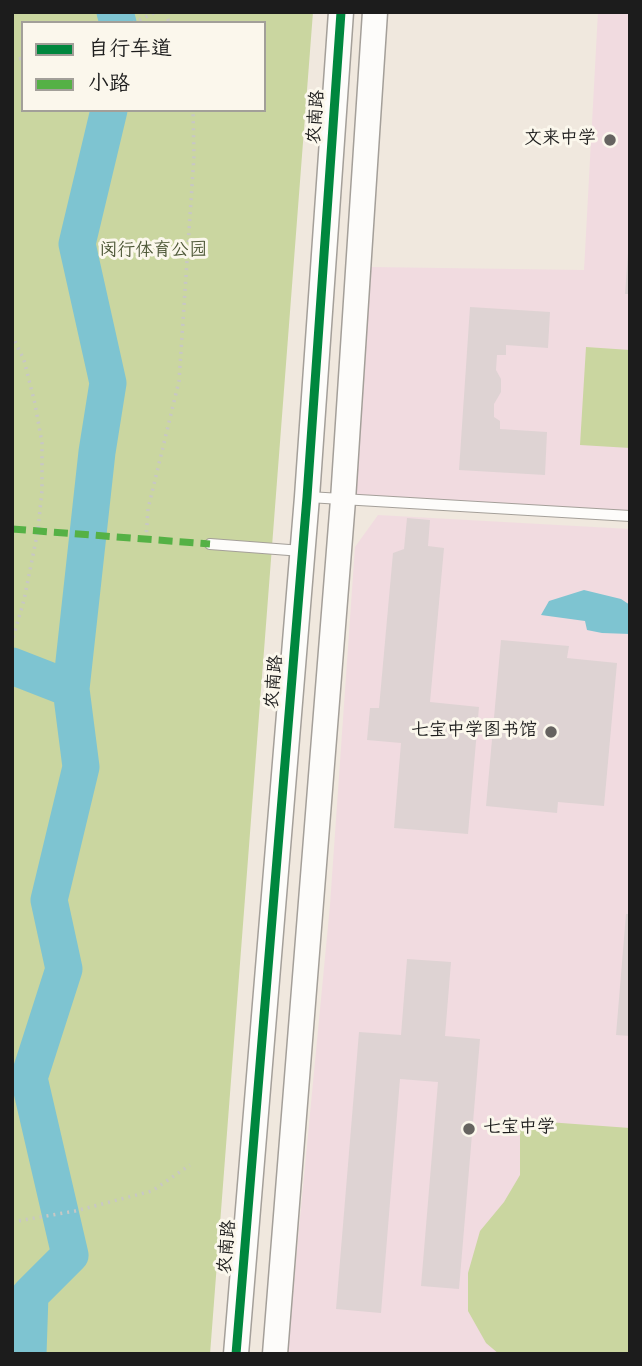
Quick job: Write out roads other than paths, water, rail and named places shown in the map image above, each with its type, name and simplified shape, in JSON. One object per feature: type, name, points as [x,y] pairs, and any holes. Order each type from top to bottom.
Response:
[{"type":"street","name":"农南路","points":[[236,1354],[303,551],[341,12]]},
{"type":"street","points":[[275,1354],[343,500],[375,12]]},
{"type":"lane","points":[[307,496],[630,516]]},
{"type":"lane","points":[[210,544],[303,551]]},
{"type":"water","points":[[584,590],[621,599],[630,605],[630,634],[587,630],[585,621],[541,615],[549,601]]},
{"type":"waterway","points":[[115,12],[117,21]]},
{"type":"waterway","points":[[28,1354],[30,1295],[70,1255],[29,1078],[64,969],[49,900],[81,767],[71,689],[97,452],[108,383],[77,244],[109,112]]},
{"type":"waterway","points":[[12,666],[71,689]]},
{"type":"place","name":"文来中学","points":[[610,140]]},
{"type":"place","name":"七宝中学图书馆","points":[[551,732]]},
{"type":"place","name":"七宝中学","points":[[469,1129]]},
{"type":"park label","name":"闵行体育公园","points":[[153,252]]}]
